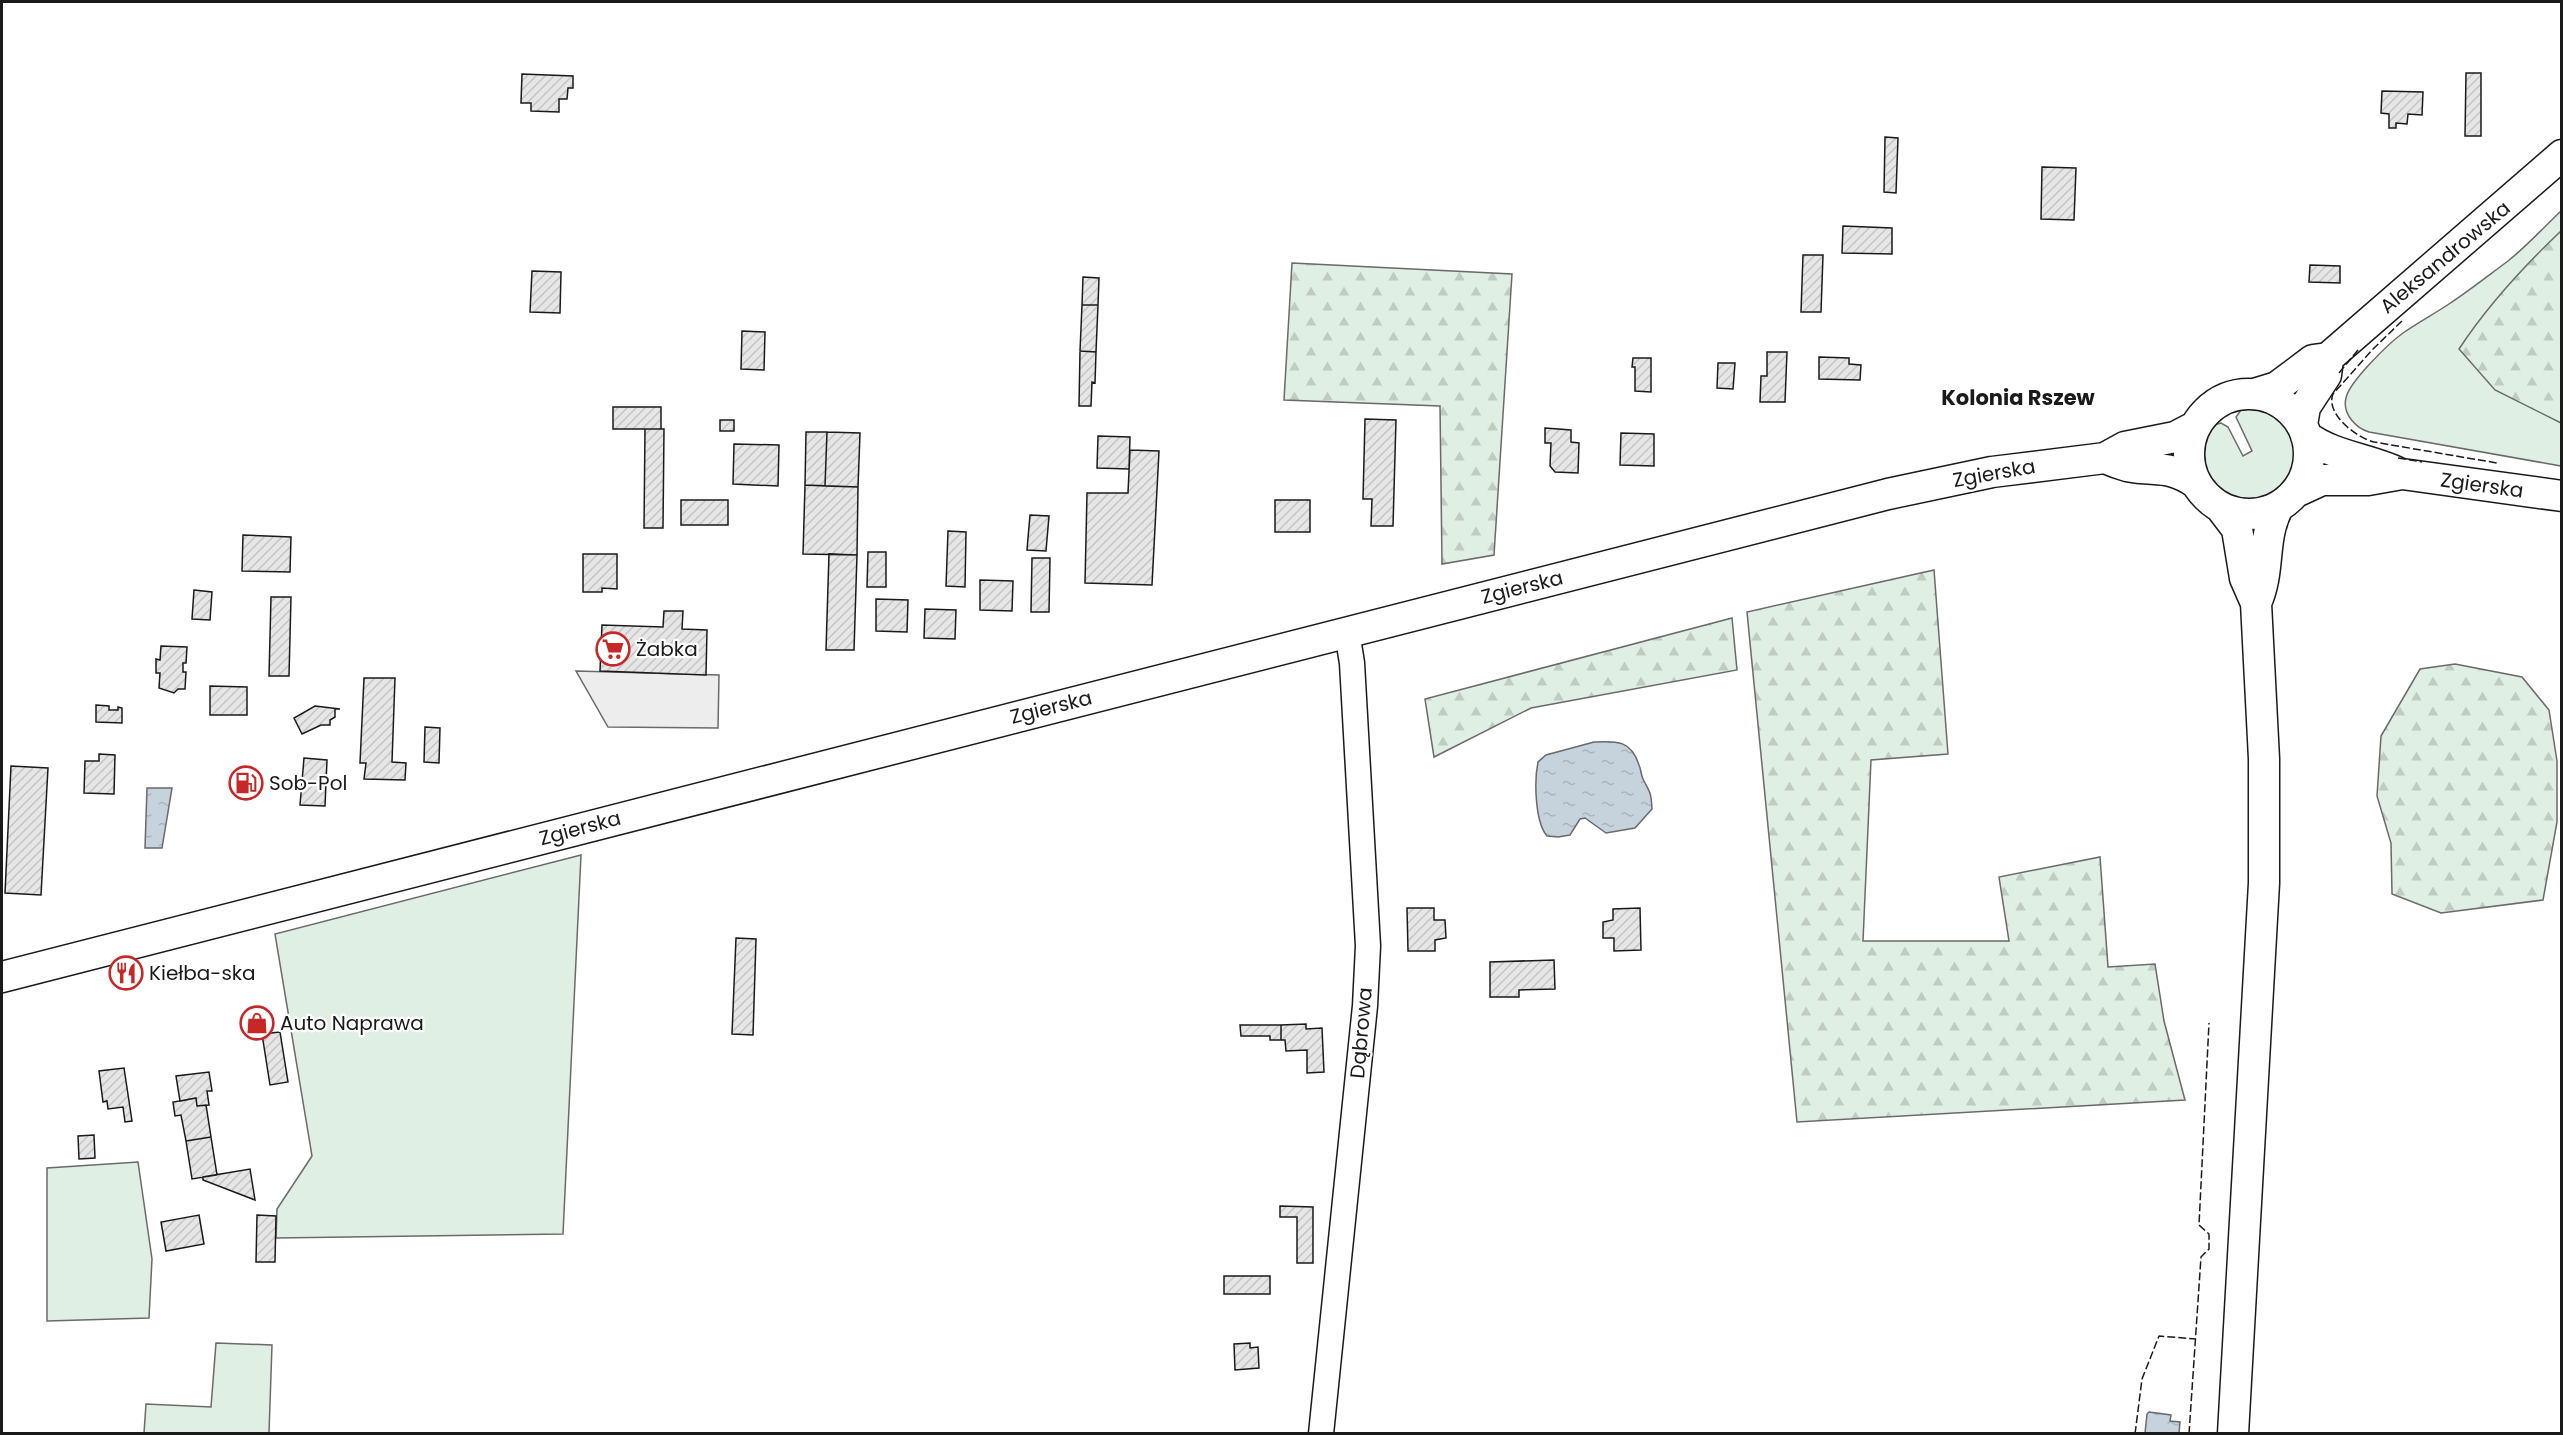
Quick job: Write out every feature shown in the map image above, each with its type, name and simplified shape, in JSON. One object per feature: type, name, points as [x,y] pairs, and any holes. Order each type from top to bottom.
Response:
[{"type":"main road","name":"Aleksandrowska","points":[[2254,394],[2277,387],[2313,360],[2328,358],[2562,155]]},
{"type":"main road","points":[[2233,1434],[2264,883],[2264,759],[2256,603],[2265,575],[2270,523],[2302,482],[2309,459],[2304,431],[2305,407],[2326,375],[2328,358]]},
{"type":"main road","points":[[2287,500],[2256,514],[2232,512],[2221,508],[2211,501],[2196,483],[2189,461],[2191,437],[2196,426],[2210,408],[2220,401],[2242,394],[2266,396],[2287,407],[2304,431]]},
{"type":"main road","name":"Zgierska","points":[[2,976],[1950,480],[2023,467],[2105,458],[2125,447],[2175,438],[2196,426]]},
{"type":"main road","name":"Zgierska","points":[[2304,431],[2332,452],[2371,461],[2402,474],[2562,496]]},
{"type":"main road","name":"Zgierska","points":[[2105,458],[2125,466],[2169,469],[2196,483]]},
{"type":"main road","name":"Zgierska","points":[[2287,500],[2322,480],[2368,480],[2402,474]]},
{"type":"main road","points":[[2221,508],[2237,529],[2245,578],[2256,603]]},
{"type":"street","name":"Dąbrowa","points":[[1322,1434],[1365,1006],[1368,946],[1352,663],[1347,632]]},
{"type":"green space","points":[[2561,211],[2561,466],[2369,432],[2355,424],[2346,410],[2346,398],[2354,382],[2370,363],[2403,333],[2456,299],[2508,261]]},
{"type":"green space","points":[[2561,231],[2561,423],[2495,390],[2459,349],[2507,287]]},
{"type":"green space","points":[[1292,263],[1512,274],[1494,555],[1442,564],[1440,406],[1284,400]]},
{"type":"green space","points":[[2246,408],[2266,412],[2281,421],[2291,435],[2296,450],[2295,467],[2288,482],[2276,494],[2258,501],[2239,501],[2223,494],[2212,482],[2205,468],[2202,453],[2203,439],[2210,428],[2221,423],[2228,427],[2243,456],[2252,451],[2236,417],[2241,410]]},
{"type":"green space","points":[[1934,570],[1948,754],[1871,760],[1863,941],[2009,941],[1999,877],[2100,857],[2108,967],[2155,964],[2164,1021],[2185,1100],[1797,1122],[1747,612]]},
{"type":"green space","points":[[1732,618],[1737,670],[1531,708],[1434,757],[1425,699]]},
{"type":"green space","points":[[2455,664],[2522,677],[2549,710],[2557,761],[2557,822],[2543,900],[2441,913],[2392,894],[2391,843],[2377,796],[2381,736],[2420,669]]},
{"type":"green space","points":[[581,855],[563,1234],[276,1238],[277,1209],[312,1156],[275,934]]},
{"type":"green space","points":[[138,1162],[152,1259],[149,1318],[47,1321],[47,1168]]},
{"type":"green space","points":[[216,1343],[272,1345],[269,1433],[144,1433],[146,1404],[211,1407]]},
{"type":"shaded area","points":[[576,671],[719,675],[718,728],[608,727]]},
{"type":"water","points":[[1594,742],[1616,742],[1627,746],[1632,751],[1650,792],[1652,809],[1635,828],[1606,833],[1585,818],[1580,819],[1570,835],[1547,836],[1540,821],[1536,801],[1538,762],[1546,755]]},
{"type":"water","points":[[147,788],[172,788],[162,848],[145,848]]},
{"type":"water","points":[[2149,1412],[2171,1415],[2170,1421],[2180,1422],[2179,1433],[2145,1433]]},
{"type":"building","points":[[2466,73],[2481,73],[2481,136],[2465,136]]},
{"type":"building","points":[[522,74],[573,76],[573,88],[568,88],[567,99],[559,99],[559,112],[531,111],[531,103],[521,103]]},
{"type":"building","points":[[2382,91],[2423,92],[2422,115],[2408,114],[2407,124],[2396,123],[2396,128],[2389,128],[2389,114],[2381,113]]},
{"type":"building","points":[[1885,137],[1898,138],[1896,193],[1884,192]]},
{"type":"building","points":[[2042,167],[2076,168],[2074,220],[2041,219]]},
{"type":"building","points":[[1843,226],[1892,228],[1892,254],[1842,253]]},
{"type":"building","points":[[1803,255],[1823,255],[1821,312],[1801,312]]},
{"type":"building","points":[[2310,265],[2340,266],[2340,283],[2309,282]]},
{"type":"building","points":[[532,271],[561,272],[560,313],[530,312]]},
{"type":"building","points":[[1083,277],[1099,278],[1098,305],[1082,305]]},
{"type":"building","points":[[1082,305],[1098,305],[1096,352],[1080,351]]},
{"type":"building","points":[[742,331],[765,332],[764,370],[741,369]]},
{"type":"building","points":[[1080,351],[1096,352],[1095,383],[1092,382],[1091,406],[1079,406]]},
{"type":"building","points":[[1767,352],[1787,352],[1785,402],[1760,402],[1761,376],[1767,376]]},
{"type":"building","points":[[1819,357],[1849,358],[1849,364],[1861,365],[1860,380],[1819,379]]},
{"type":"building","points":[[1633,358],[1651,358],[1651,392],[1635,391]]},
{"type":"building","points":[[1718,363],[1735,363],[1733,389],[1717,388]]},
{"type":"building","points":[[613,407],[661,407],[661,429],[613,429]]},
{"type":"building","points":[[1365,419],[1396,420],[1393,526],[1371,526],[1372,499],[1363,499]]},
{"type":"building","points":[[720,420],[734,420],[734,431],[720,431]]},
{"type":"building","points":[[1545,428],[1571,430],[1571,442],[1579,443],[1578,473],[1555,472],[1550,466],[1551,443],[1545,443]]},
{"type":"building","points":[[645,429],[664,429],[663,528],[644,528]]},
{"type":"building","points":[[806,432],[827,432],[825,486],[805,485]]},
{"type":"building","points":[[827,432],[860,433],[858,487],[825,486]]},
{"type":"building","points":[[1621,433],[1654,434],[1654,466],[1620,465]]},
{"type":"building","points":[[1098,436],[1130,437],[1129,469],[1097,468]]},
{"type":"building","points":[[734,444],[779,445],[778,486],[733,484]]},
{"type":"building","points":[[1130,450],[1159,451],[1152,585],[1085,583],[1087,493],[1128,493]]},
{"type":"building","points":[[805,485],[858,487],[857,555],[803,554]]},
{"type":"building","points":[[681,500],[728,500],[728,525],[681,525]]},
{"type":"building","points":[[1275,500],[1310,500],[1310,532],[1275,532]]},
{"type":"building","points":[[1030,515],[1049,516],[1046,551],[1027,550]]},
{"type":"building","points":[[948,531],[966,532],[965,587],[946,586]]},
{"type":"building","points":[[243,535],[291,537],[290,572],[242,571]]},
{"type":"building","points":[[868,552],[886,552],[886,587],[867,587]]},
{"type":"building","points":[[583,554],[617,554],[617,589],[602,588],[602,592],[583,592]]},
{"type":"building","points":[[829,554],[857,555],[854,650],[826,650]]},
{"type":"building","points":[[1032,558],[1050,558],[1049,612],[1031,612]]},
{"type":"building","points":[[980,580],[1013,581],[1012,611],[980,610]]},
{"type":"building","points":[[194,590],[212,592],[210,620],[192,619]]},
{"type":"building","points":[[271,597],[291,597],[289,676],[269,676]]},
{"type":"building","points":[[876,599],[908,600],[907,632],[876,631]]},
{"type":"building","points":[[925,609],[956,610],[955,639],[924,638]]},
{"type":"building","points":[[664,611],[683,611],[682,629],[707,630],[706,675],[600,671],[602,625],[663,627]]},
{"type":"building","points":[[161,646],[187,647],[186,663],[183,663],[183,672],[186,672],[185,689],[178,689],[174,693],[159,688],[160,673],[156,673],[156,659],[160,660]]},
{"type":"building","points":[[364,678],[395,678],[392,762],[406,763],[405,780],[364,779],[366,763],[360,763]]},
{"type":"building","points":[[210,686],[247,687],[247,715],[210,715]]},
{"type":"building","points":[[96,705],[109,706],[109,710],[122,708],[122,723],[96,722]]},
{"type":"building","points":[[315,706],[340,709],[335,709],[335,717],[330,720],[330,725],[321,725],[302,734],[294,718]]},
{"type":"building","points":[[425,727],[440,728],[439,763],[424,762]]},
{"type":"building","points":[[99,754],[115,755],[114,794],[84,793],[85,761],[99,761]]},
{"type":"building","points":[[304,758],[327,760],[325,806],[300,805]]},
{"type":"building","points":[[11,766],[48,768],[41,895],[5,893]]},
{"type":"building","points":[[1407,908],[1434,908],[1434,920],[1445,920],[1446,938],[1435,940],[1435,951],[1408,951]]},
{"type":"building","points":[[1640,908],[1641,950],[1614,951],[1614,938],[1603,938],[1603,922],[1613,920],[1613,909]]},
{"type":"building","points":[[736,938],[756,939],[753,1035],[732,1034]]},
{"type":"building","points":[[1554,960],[1555,989],[1519,990],[1519,997],[1490,997],[1490,962]]},
{"type":"building","points":[[1306,1024],[1306,1029],[1322,1028],[1324,1072],[1307,1073],[1307,1050],[1286,1051],[1285,1040],[1281,1040],[1281,1025]]},
{"type":"building","points":[[1240,1025],[1281,1025],[1281,1040],[1270,1040],[1270,1036],[1241,1036]]},
{"type":"building","points":[[280,1032],[288,1082],[270,1085],[262,1034]]},
{"type":"building","points":[[124,1068],[132,1121],[125,1122],[123,1107],[108,1109],[107,1101],[103,1102],[99,1071]]},
{"type":"building","points":[[209,1072],[212,1091],[207,1091],[209,1105],[197,1106],[196,1098],[180,1101],[176,1076]]},
{"type":"building","points":[[196,1098],[197,1106],[206,1105],[211,1137],[186,1141],[181,1115],[175,1116],[173,1102]]},
{"type":"building","points":[[94,1135],[95,1158],[79,1159],[78,1136]]},
{"type":"building","points":[[211,1137],[217,1175],[192,1179],[186,1141]]},
{"type":"building","points":[[250,1169],[255,1200],[203,1180],[203,1177]]},
{"type":"building","points":[[1280,1206],[1313,1207],[1313,1263],[1297,1263],[1297,1217],[1280,1217]]},
{"type":"building","points":[[199,1215],[204,1244],[166,1251],[161,1222]]},
{"type":"building","points":[[257,1215],[276,1216],[275,1262],[256,1262]]},
{"type":"building","points":[[1224,1276],[1270,1276],[1270,1294],[1224,1294]]},
{"type":"building","points":[[1250,1343],[1250,1348],[1258,1347],[1259,1368],[1235,1370],[1234,1344]]},
{"type":"fence","points":[[2402,321],[2372,350],[2333,394],[2332,402],[2338,417],[2351,430],[2367,440],[2497,463]]},
{"type":"fence","points":[[2339,373],[2358,350]]},
{"type":"fence","points":[[2398,458],[2422,462]]},
{"type":"fence","points":[[2189,1434],[2201,1257],[2209,1249],[2209,1234],[2199,1225],[2209,1023]]},
{"type":"fence","points":[[2135,1434],[2142,1379],[2159,1336],[2196,1339]]},
{"type":"place","name":"Żabka","points":[[613,649]]},
{"type":"place","name":"Sob-Pol","points":[[246,783]]},
{"type":"place","name":"Kiełba-ska","points":[[126,973]]},
{"type":"place","name":"Auto Naprawa","points":[[257,1023]]},
{"type":"district","name":"Kolonia Rszew","points":[[2018,397]]}]
